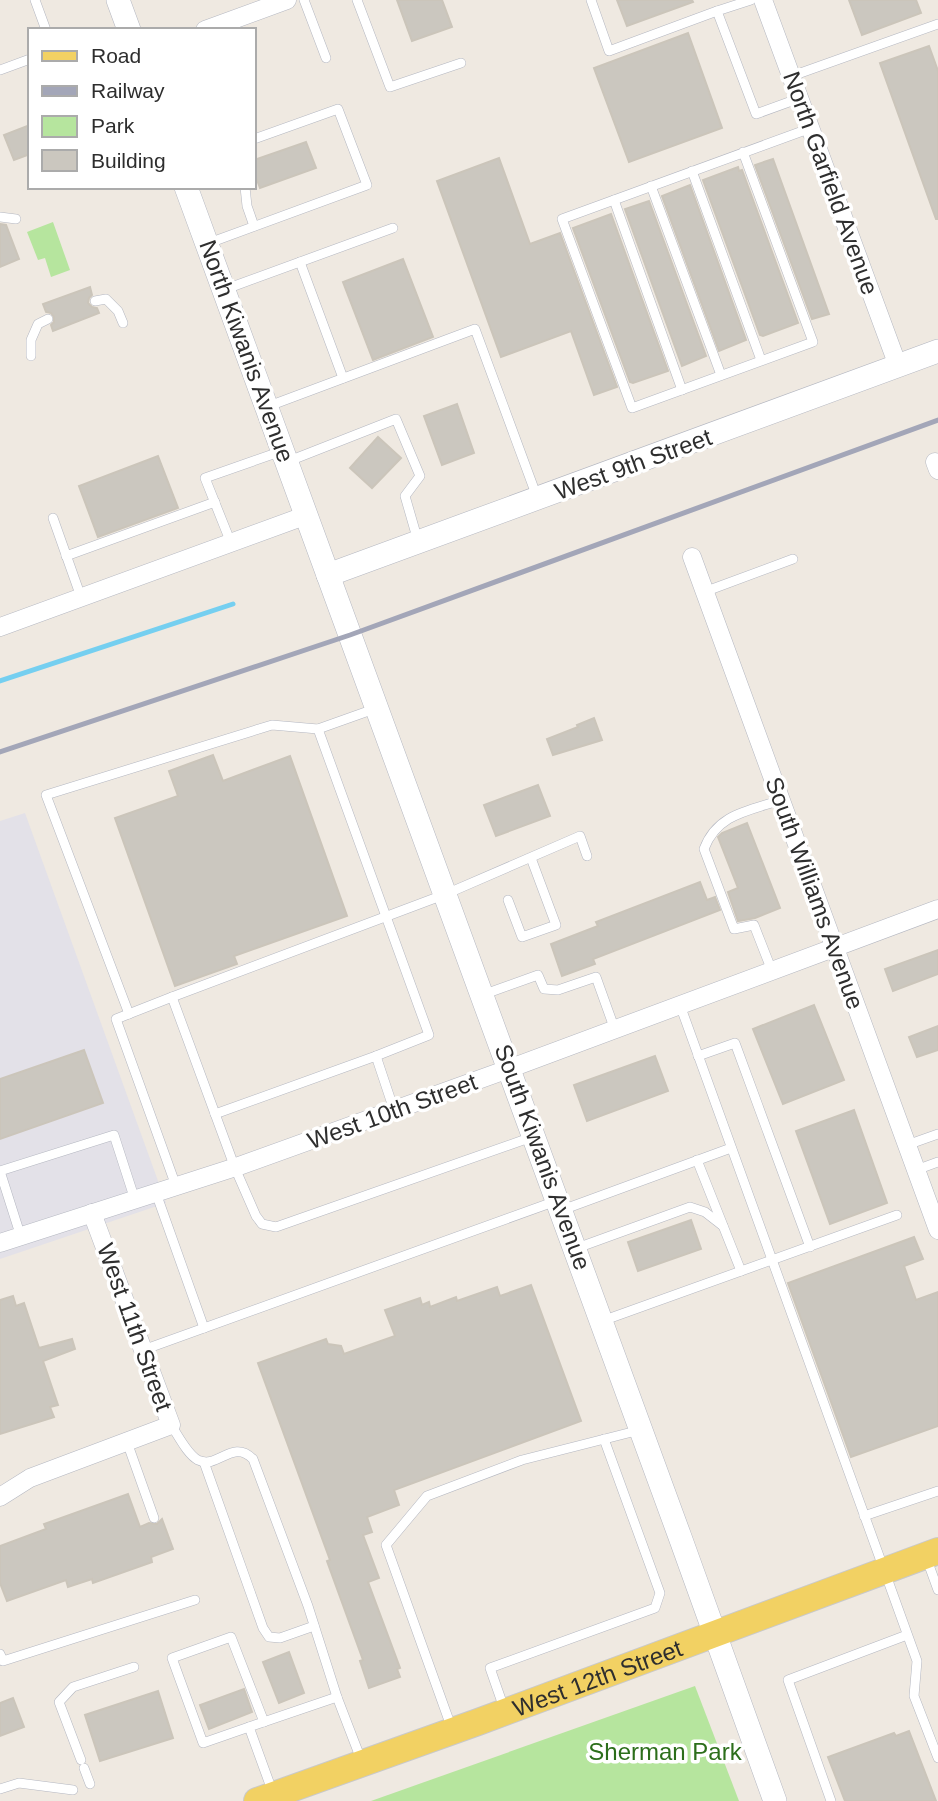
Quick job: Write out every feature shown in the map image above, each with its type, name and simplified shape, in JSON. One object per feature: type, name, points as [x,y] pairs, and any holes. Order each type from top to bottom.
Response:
[{"type":"main road","points":[[118,0],[128,28]]},
{"type":"main road","name":"North Kiwanis Avenue","points":[[187,189],[307,515]]},
{"type":"main road","name":"West 9th Street","points":[[328,575],[938,351]]},
{"type":"main road","name":"South Kiwanis Avenue","points":[[307,515],[536,1136],[775,1801]]},
{"type":"main road","name":"West 12th Street","points":[[265,1798],[932,1553]]},
{"type":"street","points":[[210,28],[287,0]]},
{"type":"street","name":"North Garfield Avenue","points":[[763,0],[898,366]]},
{"type":"street","points":[[1,623],[82,597],[307,515]]},
{"type":"street","name":"South Williams Avenue","points":[[692,557],[916,1170],[934,1207],[938,1230]]},
{"type":"street","name":"West 10th Street","points":[[0,1243],[235,1168],[938,909]]},
{"type":"street","name":"West 11th Street","points":[[0,1497],[30,1478],[171,1425],[92,1213]]},
{"type":"lane","points":[[36,0],[45,28]]},
{"type":"lane","points":[[304,0],[326,58]]},
{"type":"lane","points":[[356,0],[390,87],[461,63]]},
{"type":"lane","points":[[591,0],[608,51],[751,0]]},
{"type":"lane","points":[[717,11],[756,114],[800,98]]},
{"type":"lane","points":[[792,76],[938,24]]},
{"type":"lane","points":[[0,70],[28,60]]},
{"type":"lane","points":[[207,243],[367,185],[338,109],[256,138]]},
{"type":"lane","points":[[743,152],[813,342],[632,408],[562,219],[743,152],[811,128]]},
{"type":"lane","points":[[692,172],[761,360]]},
{"type":"lane","points":[[651,186],[721,375]]},
{"type":"lane","points":[[245,189],[247,206],[254,226]]},
{"type":"lane","points":[[614,200],[682,390]]},
{"type":"lane","points":[[0,217],[16,219]]},
{"type":"lane","points":[[224,290],[393,228]]},
{"type":"lane","points":[[300,262],[343,378]]},
{"type":"lane","points":[[95,301],[106,299],[118,311],[123,323]]},
{"type":"lane","points":[[31,356],[31,340],[38,324],[48,319]]},
{"type":"lane","points":[[267,407],[475,330],[538,499]]},
{"type":"lane","points":[[230,543],[205,478],[285,456],[396,419],[420,476],[405,496],[418,542]]},
{"type":"lane","points":[[66,556],[215,502]]},
{"type":"lane","points":[[53,518],[82,597]]},
{"type":"lane","points":[[704,592],[793,559]]},
{"type":"lane","points":[[129,1014],[47,795],[272,724],[318,729],[377,708]]},
{"type":"lane","points":[[215,1114],[429,1035],[318,729]]},
{"type":"lane","points":[[772,971],[754,925],[734,929],[704,849],[715,828],[724,820],[781,800]]},
{"type":"lane","points":[[176,1186],[116,1019],[446,894],[580,836],[587,856]]},
{"type":"lane","points":[[508,900],[522,937],[556,925],[531,858]]},
{"type":"lane","points":[[484,995],[538,975],[544,989],[558,990],[596,977],[615,1030]]},
{"type":"lane","points":[[172,998],[235,1168],[262,1224],[276,1227],[536,1136]]},
{"type":"lane","points":[[680,1005],[916,1661],[914,1696],[938,1758]]},
{"type":"lane","points":[[698,1056],[735,1042],[810,1247]]},
{"type":"lane","points":[[376,1056],[394,1110]]},
{"type":"lane","points":[[907,1145],[938,1134]]},
{"type":"lane","points":[[21,1237],[0,1171],[114,1135],[135,1199]]},
{"type":"lane","points":[[143,1350],[731,1148]]},
{"type":"lane","points":[[697,1160],[741,1271]]},
{"type":"lane","points":[[916,1170],[938,1162]]},
{"type":"lane","points":[[156,1193],[204,1328]]},
{"type":"lane","points":[[576,1249],[690,1207],[705,1212],[723,1226]]},
{"type":"lane","points":[[602,1321],[897,1215]]},
{"type":"lane","points":[[171,1425],[194,1457],[204,1462],[263,1628],[270,1637],[281,1637],[314,1626]]},
{"type":"lane","points":[[453,1731],[386,1545],[426,1496],[522,1460],[642,1429]]},
{"type":"lane","points":[[505,1712],[490,1668],[655,1608],[660,1593],[604,1439]]},
{"type":"lane","points":[[127,1442],[154,1518]]},
{"type":"lane","points":[[204,1462],[237,1451],[247,1453],[253,1460],[363,1764]]},
{"type":"lane","points":[[864,1516],[938,1491]]},
{"type":"lane","points":[[932,1553],[938,1590]]},
{"type":"lane","points":[[0,1654],[3,1661],[195,1600]]},
{"type":"lane","points":[[831,1801],[789,1680],[907,1635]]},
{"type":"lane","points":[[264,1722],[231,1637],[172,1658],[203,1743],[337,1697]]},
{"type":"lane","points":[[90,1783],[59,1702],[73,1687],[134,1667]]},
{"type":"lane","points":[[249,1727],[265,1798]]},
{"type":"lane","points":[[0,1789],[19,1783],[73,1790]]},
{"type":"shaded area","points":[[25,813],[166,1203],[0,1259],[0,821]]},
{"type":"green space","points":[[53,222],[70,270],[51,277],[45,258],[38,260],[27,232]]},
{"type":"green space","name":"Sherman Park","points":[[695,1686],[739,1801],[371,1801]]},
{"type":"building","points":[[397,0],[442,0],[452,27],[412,41]]},
{"type":"building","points":[[617,0],[692,0],[693,2],[627,26]]},
{"type":"building","points":[[849,0],[916,0],[921,13],[862,35]]},
{"type":"building","points":[[688,33],[722,128],[629,162],[594,68]]},
{"type":"building","points":[[929,46],[938,71],[938,219],[880,63]]},
{"type":"building","points":[[28,126],[28,155],[14,160],[4,135]]},
{"type":"building","points":[[306,142],[316,168],[260,188],[256,177],[256,159]]},
{"type":"building","points":[[499,158],[530,244],[560,233],[617,387],[594,395],[571,331],[501,357],[437,181]]},
{"type":"building","points":[[773,159],[829,314],[812,319],[755,165]]},
{"type":"building","points":[[738,167],[739,171],[742,170],[798,323],[763,336],[760,335],[703,180]]},
{"type":"building","points":[[690,185],[746,340],[719,351],[662,196]]},
{"type":"building","points":[[649,201],[706,356],[682,366],[625,209]]},
{"type":"building","points":[[611,214],[668,371],[633,383],[630,382],[573,228]]},
{"type":"building","points":[[0,224],[6,225],[19,259],[0,267]]},
{"type":"building","points":[[403,259],[433,337],[373,360],[343,282]]},
{"type":"building","points":[[90,287],[92,295],[88,303],[97,308],[99,313],[53,331],[51,325],[54,317],[46,312],[43,304]]},
{"type":"building","points":[[457,404],[474,453],[442,465],[424,416]]},
{"type":"building","points":[[378,437],[401,458],[372,488],[350,468]]},
{"type":"building","points":[[158,456],[178,508],[98,537],[79,486]]},
{"type":"building","points":[[594,718],[602,740],[553,755],[547,739]]},
{"type":"building","points":[[213,755],[223,781],[290,756],[347,916],[234,956],[237,964],[175,986],[115,818],[178,796],[169,771]]},
{"type":"building","points":[[538,785],[550,816],[496,836],[484,805]]},
{"type":"building","points":[[747,823],[780,908],[755,918],[738,921],[728,892],[738,888],[718,837]]},
{"type":"building","points":[[700,882],[707,900],[715,897],[720,910],[593,959],[595,964],[562,976],[551,944],[598,926],[596,922]]},
{"type":"building","points":[[938,950],[938,974],[893,991],[885,969]]},
{"type":"building","points":[[814,1005],[844,1080],[783,1104],[753,1029]]},
{"type":"building","points":[[938,1026],[938,1050],[917,1057],[909,1037]]},
{"type":"building","points":[[84,1050],[103,1103],[0,1139],[0,1079]]},
{"type":"building","points":[[655,1056],[668,1091],[587,1121],[574,1085]]},
{"type":"building","points":[[854,1110],[887,1203],[830,1224],[796,1131]]},
{"type":"building","points":[[691,1220],[701,1249],[638,1271],[628,1242]]},
{"type":"building","points":[[914,1237],[923,1259],[904,1266],[916,1300],[938,1292],[938,1426],[851,1457],[788,1283]]},
{"type":"building","points":[[531,1285],[581,1421],[394,1490],[399,1505],[367,1517],[372,1532],[363,1535],[379,1578],[368,1582],[400,1668],[397,1669],[400,1677],[369,1688],[360,1661],[363,1660],[327,1561],[330,1560],[258,1363],[326,1339],[328,1344],[341,1346],[344,1354],[395,1336],[385,1310],[420,1298],[422,1305],[429,1302],[430,1307],[456,1297],[457,1301],[497,1287],[500,1296]]},
{"type":"building","points":[[13,1296],[16,1306],[24,1303],[39,1348],[72,1339],[75,1349],[43,1361],[58,1405],[50,1407],[54,1417],[0,1434],[0,1300]]},
{"type":"building","points":[[128,1494],[140,1527],[149,1523],[157,1524],[162,1519],[173,1549],[151,1557],[152,1562],[93,1583],[92,1579],[68,1587],[66,1580],[7,1601],[0,1583],[0,1546],[46,1529],[44,1524]]},
{"type":"building","points":[[289,1652],[304,1693],[279,1703],[263,1662]]},
{"type":"building","points":[[244,1689],[252,1712],[209,1729],[200,1705]]},
{"type":"building","points":[[158,1691],[173,1738],[100,1761],[85,1715]]},
{"type":"building","points":[[13,1698],[24,1727],[0,1736],[0,1703]]},
{"type":"building","points":[[909,1731],[936,1801],[845,1801],[828,1757],[894,1733],[896,1736]]},
{"type":"waterway","points":[[0,681],[233,604]]},
{"type":"railway","points":[[0,752],[350,635],[938,420]]}]
